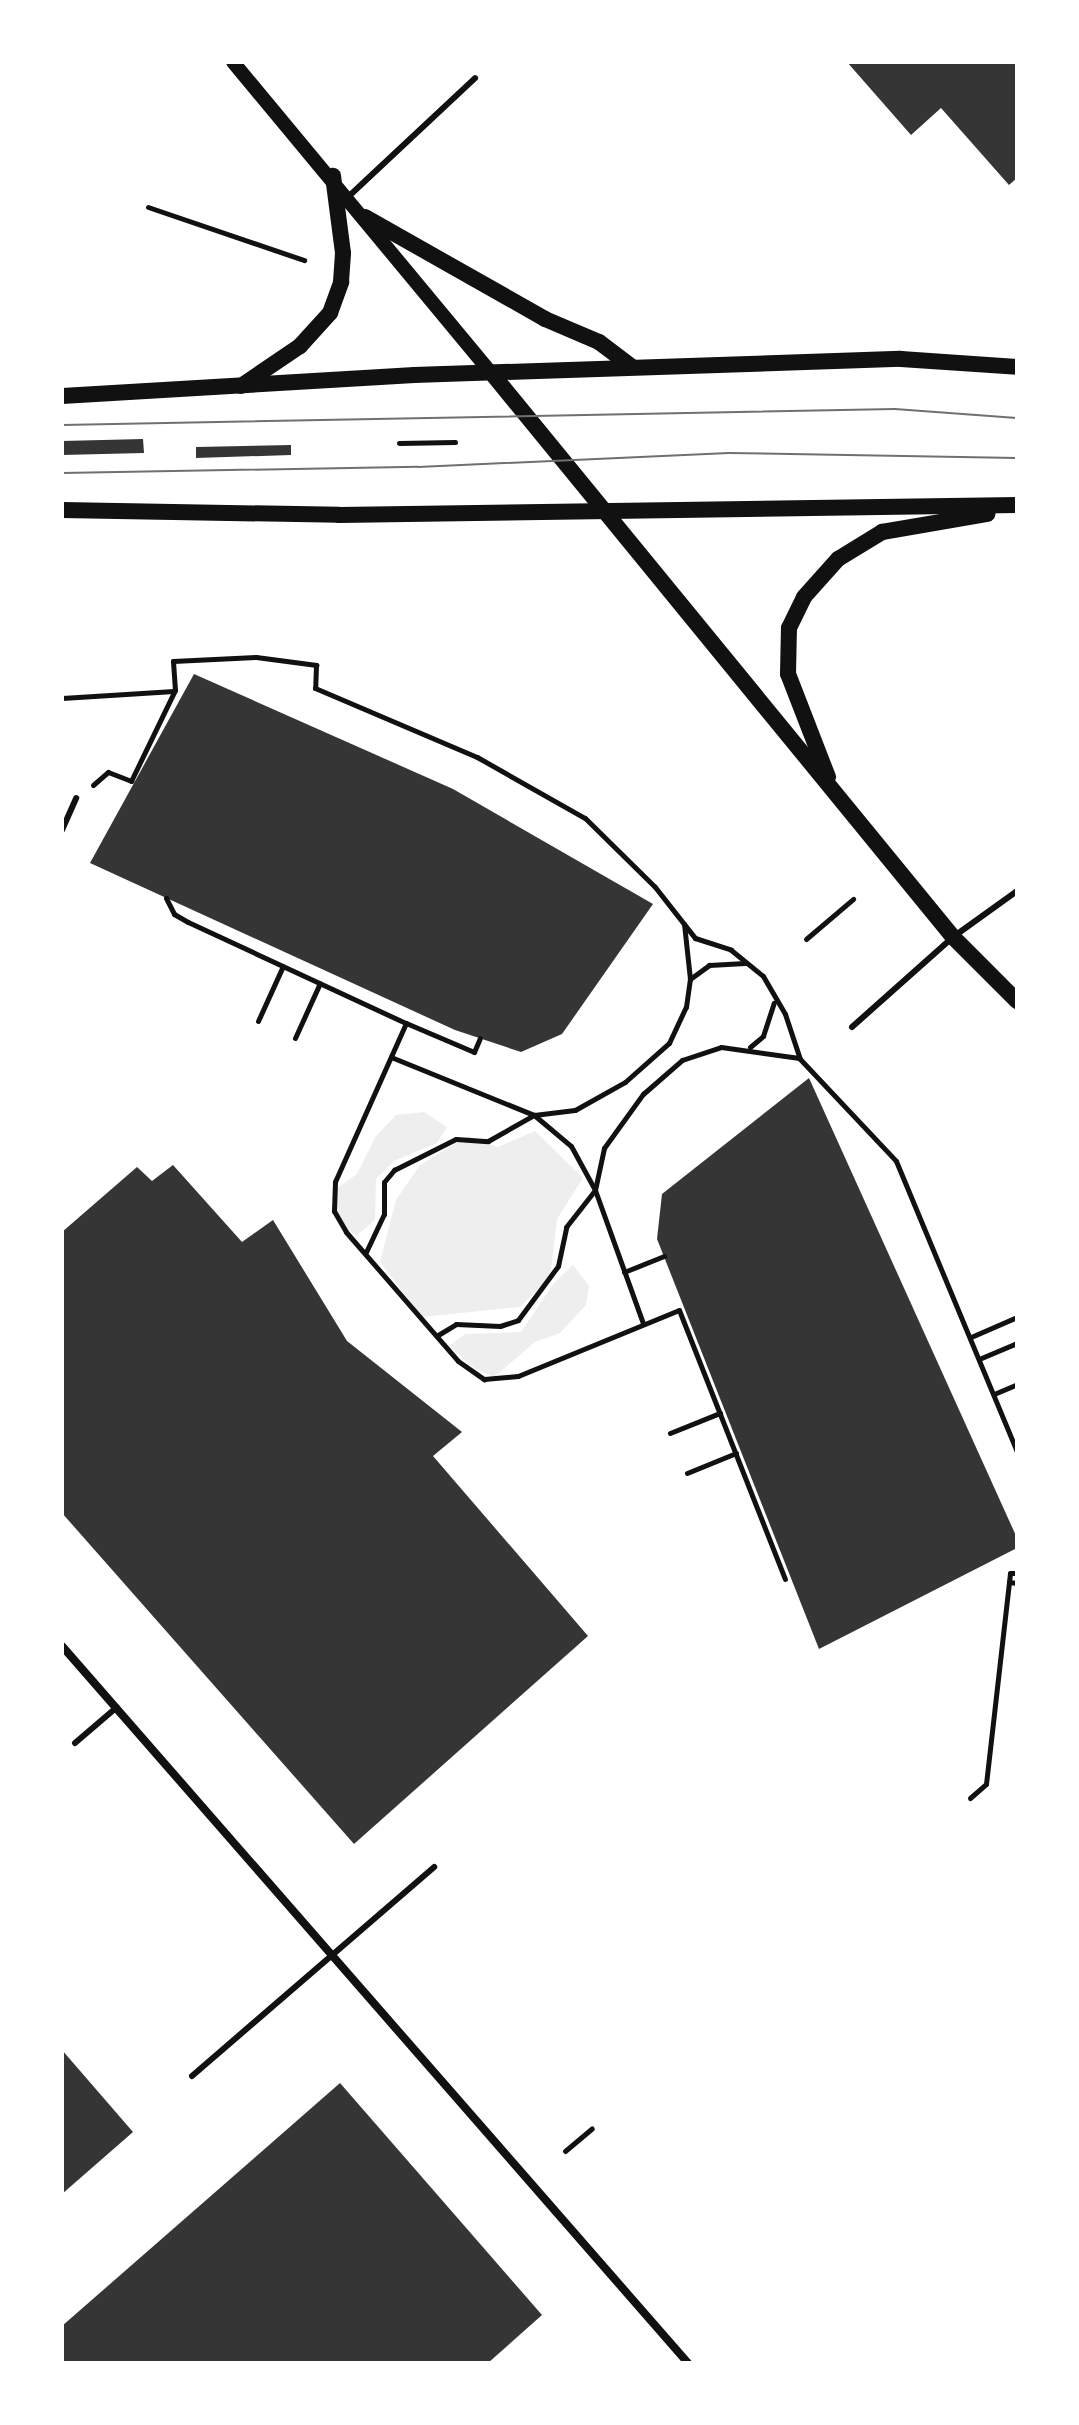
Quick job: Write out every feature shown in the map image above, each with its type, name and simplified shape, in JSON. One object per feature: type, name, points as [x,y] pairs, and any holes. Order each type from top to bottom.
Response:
[{"type":"main road","points":[[240,387],[300,346],[330,313],[341,282],[343,253],[333,176]]},
{"type":"main road","points":[[365,217],[545,319],[599,342],[632,367]]},
{"type":"main road","points":[[62,396],[414,375],[494,376],[632,367],[901,359],[1017,367]]},
{"type":"main road","points":[[494,376],[607,509],[834,794],[953,937],[1017,1001]]},
{"type":"main road","points":[[62,510],[339,515],[607,509],[1017,507]]},
{"type":"main road","points":[[834,794],[788,674],[789,628],[804,597],[838,559],[882,532],[1017,507]]},
{"type":"street","points":[[233,62],[333,176],[494,376]]},
{"type":"street","points":[[62,1646],[683,2361]]},
{"type":"lane","points":[[348,197],[475,78]]},
{"type":"lane","points":[[62,830],[76,798]]},
{"type":"lane","points":[[852,1027],[953,937],[1017,891]]},
{"type":"lane","points":[[75,1743],[117,1707]]},
{"type":"lane","points":[[192,2076],[434,1867]]},
{"type":"path","points":[[148,207],[304,260]]},
{"type":"path","points":[[399,443],[455,442]]},
{"type":"path","points":[[76,798],[108,772],[131,781],[175,690],[173,661],[256,657],[316,665],[315,688],[477,757],[585,818],[695,938],[731,950],[763,976],[774,1002],[785,1014],[800,1059],[896,1161],[1017,1452]]},
{"type":"path","points":[[62,698],[175,690]]},
{"type":"path","points":[[166,898],[174,914],[188,922],[406,1023],[474,1052],[480,1038]]},
{"type":"path","points":[[806,939],[853,899]]},
{"type":"path","points":[[366,1252],[384,1214],[384,1182],[394,1170],[456,1139],[496,1138],[534,1115],[575,1110],[625,1082],[669,1043],[686,1007],[690,979],[684,923]]},
{"type":"path","points":[[690,979],[709,965],[746,963]]},
{"type":"path","points":[[258,1021],[283,966]]},
{"type":"path","points":[[295,1038],[320,983]]},
{"type":"path","points":[[750,1047],[763,1036],[774,1002]]},
{"type":"path","points":[[406,1023],[331,1196],[346,1232],[472,1373],[500,1381],[679,1310],[785,1579]]},
{"type":"path","points":[[438,1335],[456,1324],[500,1326],[518,1320],[558,1266],[566,1227],[595,1190],[604,1148],[643,1094],[682,1060],[721,1047],[750,1047],[800,1059]]},
{"type":"path","points":[[391,1057],[534,1115],[571,1146],[595,1190],[643,1323]]},
{"type":"path","points":[[624,1272],[664,1256]]},
{"type":"path","points":[[971,1337],[1017,1317]]},
{"type":"path","points":[[979,1359],[1017,1343]]},
{"type":"path","points":[[994,1394],[1017,1384]]},
{"type":"path","points":[[670,1433],[720,1413]]},
{"type":"path","points":[[1010,1434],[1017,1431]]},
{"type":"path","points":[[687,1473],[736,1453]]},
{"type":"path","points":[[970,1798],[986,1784],[1010,1573],[1017,1573]]},
{"type":"path","points":[[1009,1582],[1017,1583]]},
{"type":"path","points":[[565,2151],[592,2128]]},
{"type":"shaded area","points":[[424,1112],[447,1127],[437,1143],[394,1161],[376,1179],[375,1220],[356,1236],[337,1220],[336,1189],[357,1174],[376,1136],[396,1115]]},
{"type":"shaded area","points":[[535,1131],[583,1178],[557,1219],[550,1278],[520,1307],[422,1317],[380,1262],[396,1200],[420,1165],[468,1136],[498,1147]]},
{"type":"shaded area","points":[[573,1265],[589,1286],[586,1305],[560,1333],[535,1342],[494,1377],[475,1369],[449,1346],[465,1334],[521,1332],[554,1283]]},
{"type":"building","points":[[847,62],[1017,62],[1017,178],[1009,185],[941,108],[911,135]]},
{"type":"building","points":[[143,439],[144,453],[62,455],[62,441]]},
{"type":"building","points":[[291,445],[291,455],[196,458],[196,447]]},
{"type":"building","points":[[194,674],[453,789],[653,904],[562,1034],[521,1052],[455,1030],[90,863]]},
{"type":"building","points":[[809,1078],[1017,1538],[1017,1548],[819,1649],[657,1239],[662,1194]]},
{"type":"building","points":[[173,1165],[242,1242],[273,1220],[347,1341],[462,1432],[433,1456],[588,1636],[354,1844],[62,1513],[62,1232],[137,1167],[152,1181]]},
{"type":"building","points":[[62,2050],[133,2132],[62,2194]]},
{"type":"building","points":[[340,2083],[542,2315],[488,2363],[62,2363],[62,2326]]},
{"type":"tram line","points":[[62,425],[895,409],[1017,418]]},
{"type":"tram line","points":[[62,473],[418,467],[729,453],[1017,458]]}]
